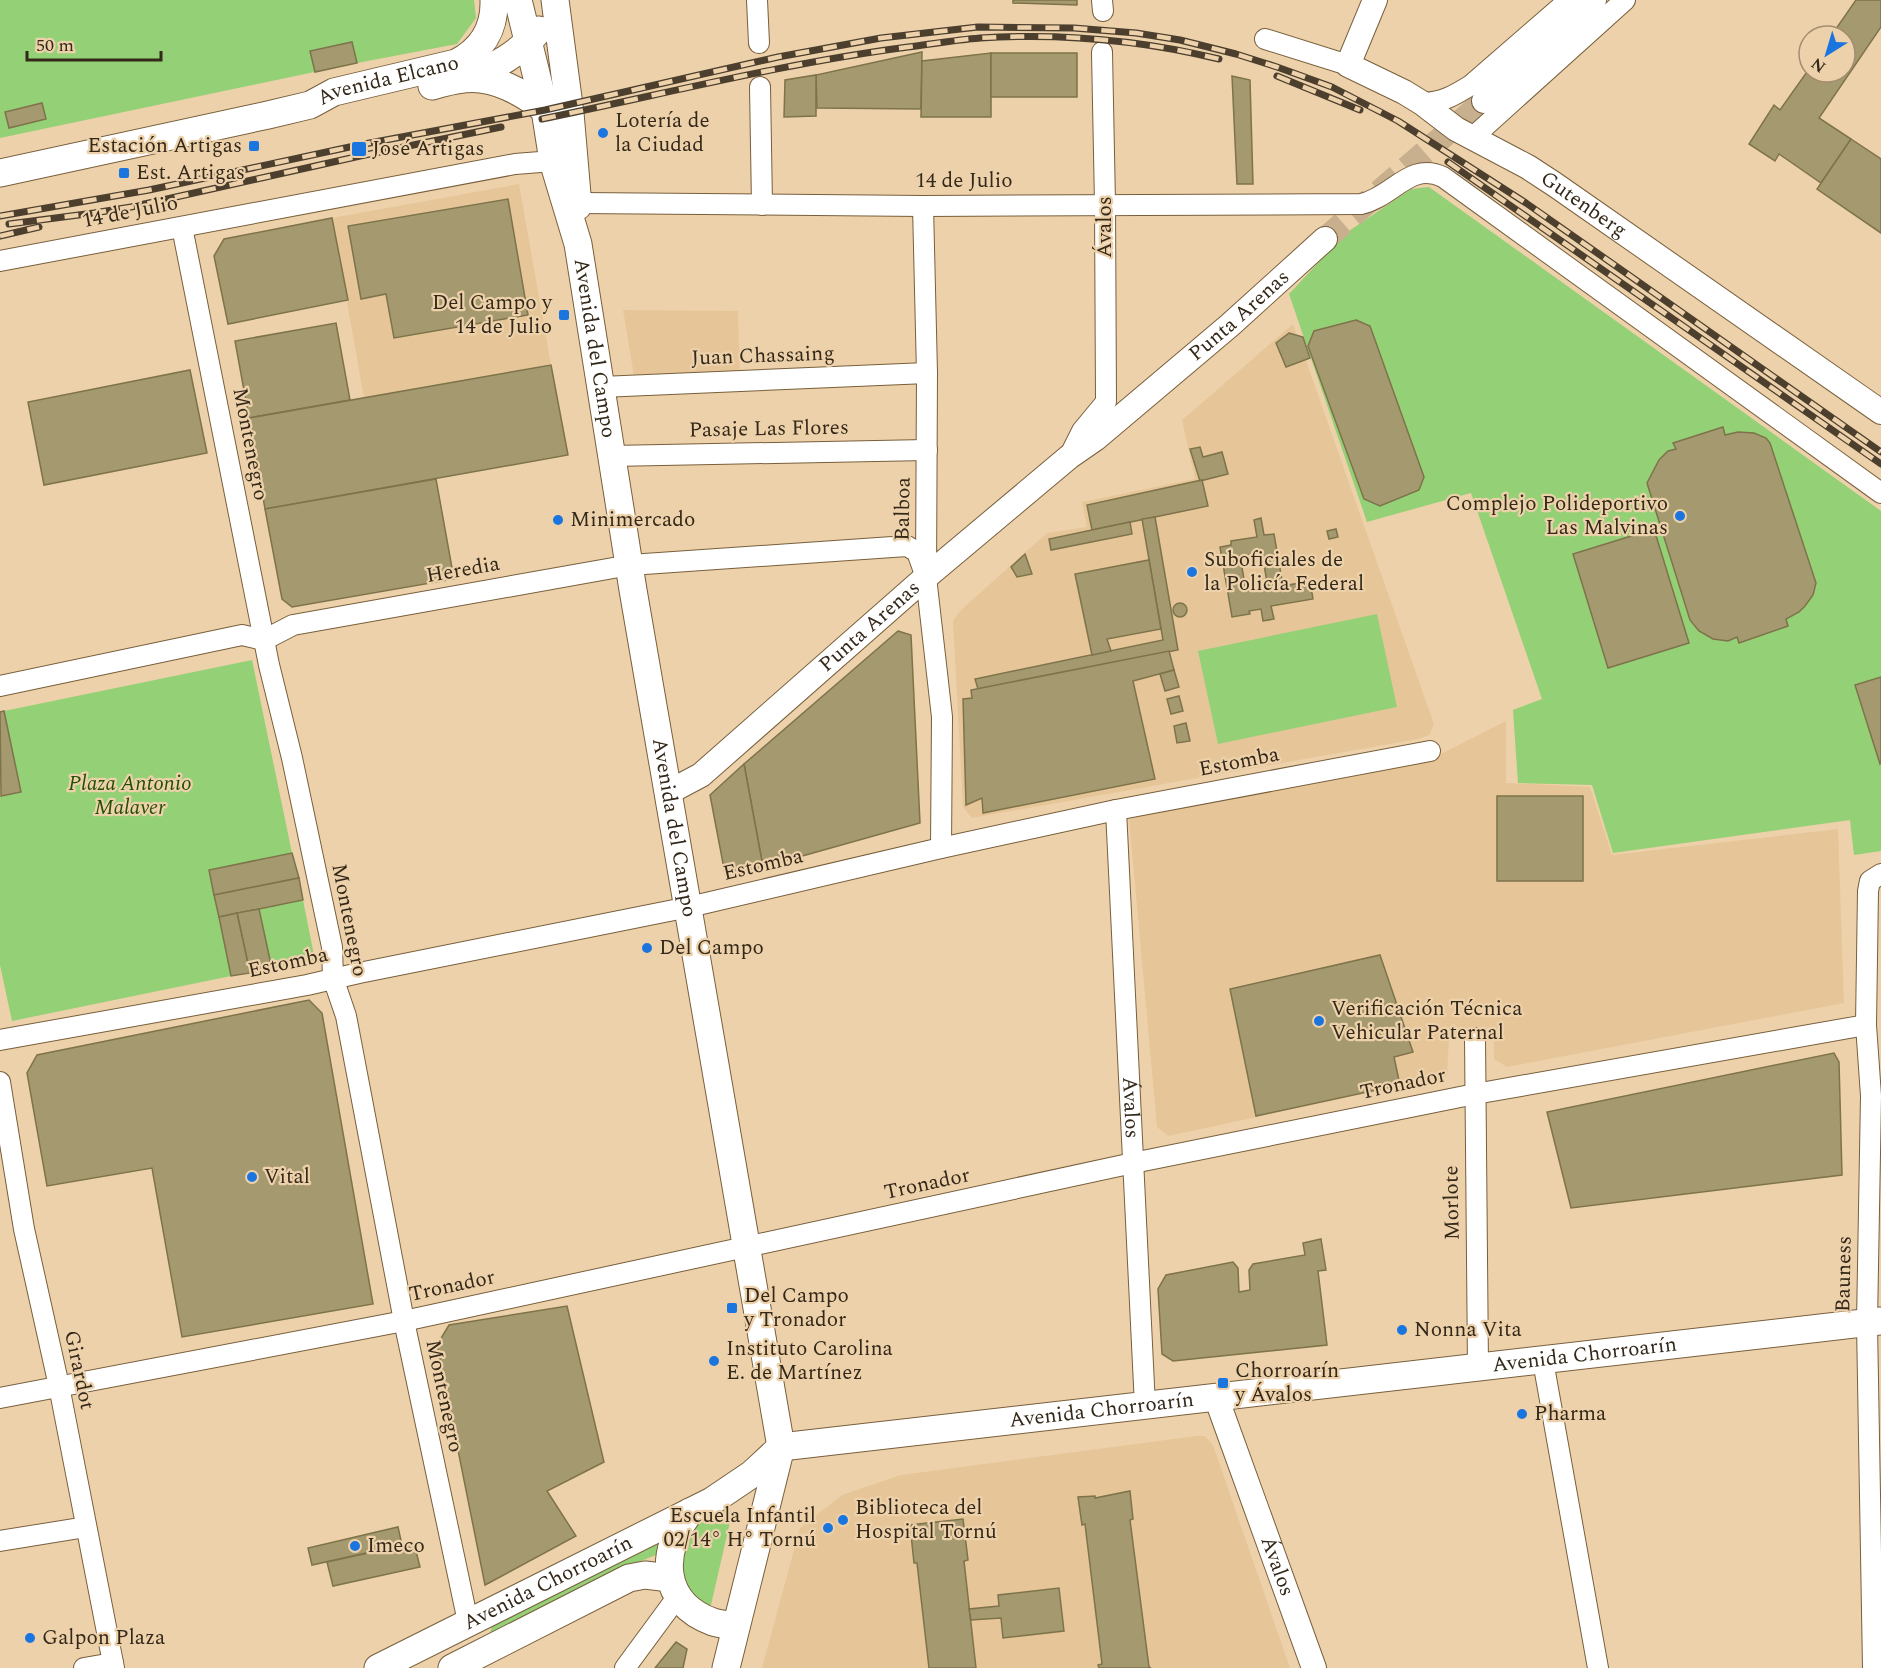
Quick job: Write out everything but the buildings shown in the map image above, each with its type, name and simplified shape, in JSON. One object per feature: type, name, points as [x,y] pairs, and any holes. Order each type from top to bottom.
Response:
[{"type":"main road","points":[[467,68],[492,27],[494,0]]},
{"type":"main road","name":"Avenida del Campo","points":[[518,0],[545,110],[553,161],[578,243],[611,456],[781,1447]]},
{"type":"main road","points":[[467,68],[498,65],[528,42],[543,25],[555,2]]},
{"type":"main road","name":"Avenida del Campo","points":[[555,2],[579,203],[578,243]]},
{"type":"main road","name":"Avenida Elcano","points":[[0,173],[310,105],[334,92],[441,67],[467,68],[488,81],[522,93],[545,110]]},
{"type":"main road","name":"Avenida Chorroarín","points":[[378,1668],[732,1489],[781,1447],[1874,1322]]},
{"type":"main road","points":[[726,1668],[781,1447]]},
{"type":"main road","points":[[691,1511],[672,1542],[669,1560],[674,1587],[694,1612],[714,1622],[736,1626]]},
{"type":"main road","name":"Avenida Chorroarín","points":[[452,1668],[629,1578],[645,1575],[674,1587]]},
{"type":"main road","points":[[468,1622],[481,1654]]},
{"type":"street","points":[[757,0],[759,43]]},
{"type":"street","points":[[1348,65],[1375,0]]},
{"type":"street","points":[[1422,103],[1437,103],[1471,85],[1569,0]]},
{"type":"street","points":[[1484,101],[1594,0]]},
{"type":"street","points":[[1473,138],[1625,0]]},
{"type":"street","name":"Gutenberg","points":[[1265,39],[1348,65],[1376,77],[1422,103],[1456,129],[1528,167],[1881,412]]},
{"type":"street","name":"Ávalos","points":[[1102,52],[1106,402]]},
{"type":"street","points":[[760,87],[762,205]]},
{"type":"street","name":"14 de Julio","points":[[0,261],[515,164],[553,161]]},
{"type":"street","name":"14 de Julio","points":[[579,203],[923,206],[1351,204],[1373,202],[1416,174],[1434,172],[1881,493]]},
{"type":"street","name":"Balboa","points":[[923,206],[927,374],[926,577],[942,717],[941,848]]},
{"type":"street","name":"Montenegro","points":[[182,227],[264,640],[292,758],[332,947],[333,978],[346,1016],[404,1321],[468,1622]]},
{"type":"street","name":"Punta Arenas","points":[[669,792],[702,775],[926,577],[1230,325],[1324,239]]},
{"type":"street","name":"Juan Chassaing","points":[[601,387],[927,374]]},
{"type":"street","name":"Punta Arenas","points":[[1069,457],[1082,431],[1106,402]]},
{"type":"street","name":"Pasaje Las Flores","points":[[611,456],[927,450]]},
{"type":"street","name":"Heredia","points":[[264,640],[293,625],[630,565],[907,546],[917,552],[926,577]]},
{"type":"street","points":[[0,686],[242,635],[264,640]]},
{"type":"street","name":"Estomba","points":[[0,1040],[296,987],[689,907],[1116,810],[1431,751]]},
{"type":"street","name":"Ávalos","points":[[1116,810],[1145,1406]]},
{"type":"street","name":"Bauness","points":[[1873,1668],[1874,1322],[1871,1096],[1866,1025],[1868,891],[1876,878]]},
{"type":"street","name":"Tronador","points":[[0,1398],[404,1321],[1134,1163],[1475,1094],[1866,1025]]},
{"type":"street","name":"Morlote","points":[[1475,1038],[1478,1367]]},
{"type":"street","name":"Girardot","points":[[0,1082],[9,1188],[24,1229],[59,1386],[114,1665]]},
{"type":"street","points":[[1543,1361],[1598,1668]]},
{"type":"street","name":"Ávalos","points":[[1216,1397],[1314,1668]]},
{"type":"street","points":[[0,1541],[86,1527]]},
{"type":"street","points":[[625,1668],[674,1587]]},
{"type":"street","points":[[84,1668],[114,1665]]},
{"type":"shaded area","points":[[519,184],[551,365],[364,398],[332,218]]},
{"type":"shaded area","points":[[623,310],[738,311],[740,379],[635,382]]},
{"type":"shaded area","name":"Suboficiales de la Policía Federal","points":[[1293,324],[1434,724],[1429,735],[1418,739],[972,818],[963,807],[953,621],[960,611],[1047,533],[1087,527],[1082,502],[1195,479],[1182,420]]},
{"type":"shaded area","points":[[1506,721],[1506,783],[1590,787],[1612,855],[1838,829],[1844,1003],[1507,1067],[1494,1059],[1494,1027],[1449,1037],[1447,1076],[1168,1136],[1157,1127],[1129,819],[1441,754]]},
{"type":"shaded area","points":[[1205,1436],[1213,1445],[1290,1668],[762,1668],[800,1528],[842,1495],[901,1475]]},
{"type":"green space","points":[[0,0],[474,0],[476,18],[457,44],[0,138]]},
{"type":"green space","name":"Complejo Polideportivo Las Malvinas","points":[[1429,187],[1881,511],[1881,851],[1854,855],[1850,820],[1613,853],[1592,785],[1518,783],[1513,710],[1542,699],[1471,493],[1367,522],[1289,294],[1346,233],[1411,189]]},
{"type":"green space","points":[[1377,614],[1397,707],[1218,744],[1198,651]]},
{"type":"green space","name":"Plaza Antonio Malaver","points":[[252,660],[292,853],[209,870],[231,976],[12,1021],[0,965],[0,797],[20,792],[4,711]]},
{"type":"green space","points":[[303,900],[315,960],[272,969],[259,909]]},
{"type":"green space","points":[[729,1508],[732,1513],[711,1605],[705,1607],[680,1582],[683,1533],[715,1511]]},
{"type":"green space","points":[[664,1538],[658,1554],[490,1634],[492,1625]]},
{"type":"tunnel","points":[[1325,239],[1484,101]]},
{"type":"railway","points":[[0,216],[149,190],[359,145],[545,110],[778,57],[881,38],[978,27],[1074,28],[1136,33],[1180,40],[1277,67],[1332,87],[1398,121],[1526,203],[1881,452]]},
{"type":"railway","points":[[542,119],[816,61],[980,38],[1070,37],[1160,47],[1219,59]]},
{"type":"railway","points":[[1277,76],[1360,110]]},
{"type":"railway","points":[[9,224],[131,207],[501,127]]},
{"type":"railway","points":[[1448,162],[1881,464]]},
{"type":"railway","points":[[0,236],[39,227]]},
{"type":"place","name":"Lotería de la Ciudad","points":[[603,133]]},
{"type":"place","name":"Estación Artigas","points":[[254,146]]},
{"type":"place","name":"José Artigas","points":[[359,149]]},
{"type":"place","name":"Est. Artigas","points":[[124,173]]},
{"type":"place","name":"Del Campo y 14 de Julio","points":[[564,315]]},
{"type":"place","name":"Complejo Polideportivo Las Malvinas","points":[[1680,516]]},
{"type":"place","name":"Minimercado","points":[[558,520]]},
{"type":"place","name":"Suboficiales de la Policía Federal","points":[[1192,572]]},
{"type":"place","name":"Del Campo","points":[[647,948]]},
{"type":"place","name":"Verificación Técnica Vehicular Paternal","points":[[1319,1021]]},
{"type":"place","name":"Vital","points":[[252,1177]]},
{"type":"place","name":"Del Campo y Tronador","points":[[732,1308]]},
{"type":"place","name":"Nonna Vita","points":[[1402,1330]]},
{"type":"place","name":"Instituto Carolina E. de Martínez","points":[[714,1361]]},
{"type":"place","name":"Chorroarín y Ávalos","points":[[1223,1383]]},
{"type":"place","name":"Pharma","points":[[1522,1414]]},
{"type":"place","name":"Biblioteca del Hospital Tornú","points":[[843,1520]]},
{"type":"place","name":"Escuela Infantil 02/14° H° Tornú","points":[[828,1528]]},
{"type":"place","name":"Imeco","points":[[355,1546]]},
{"type":"place","name":"Galpon Plaza","points":[[30,1638]]}]
